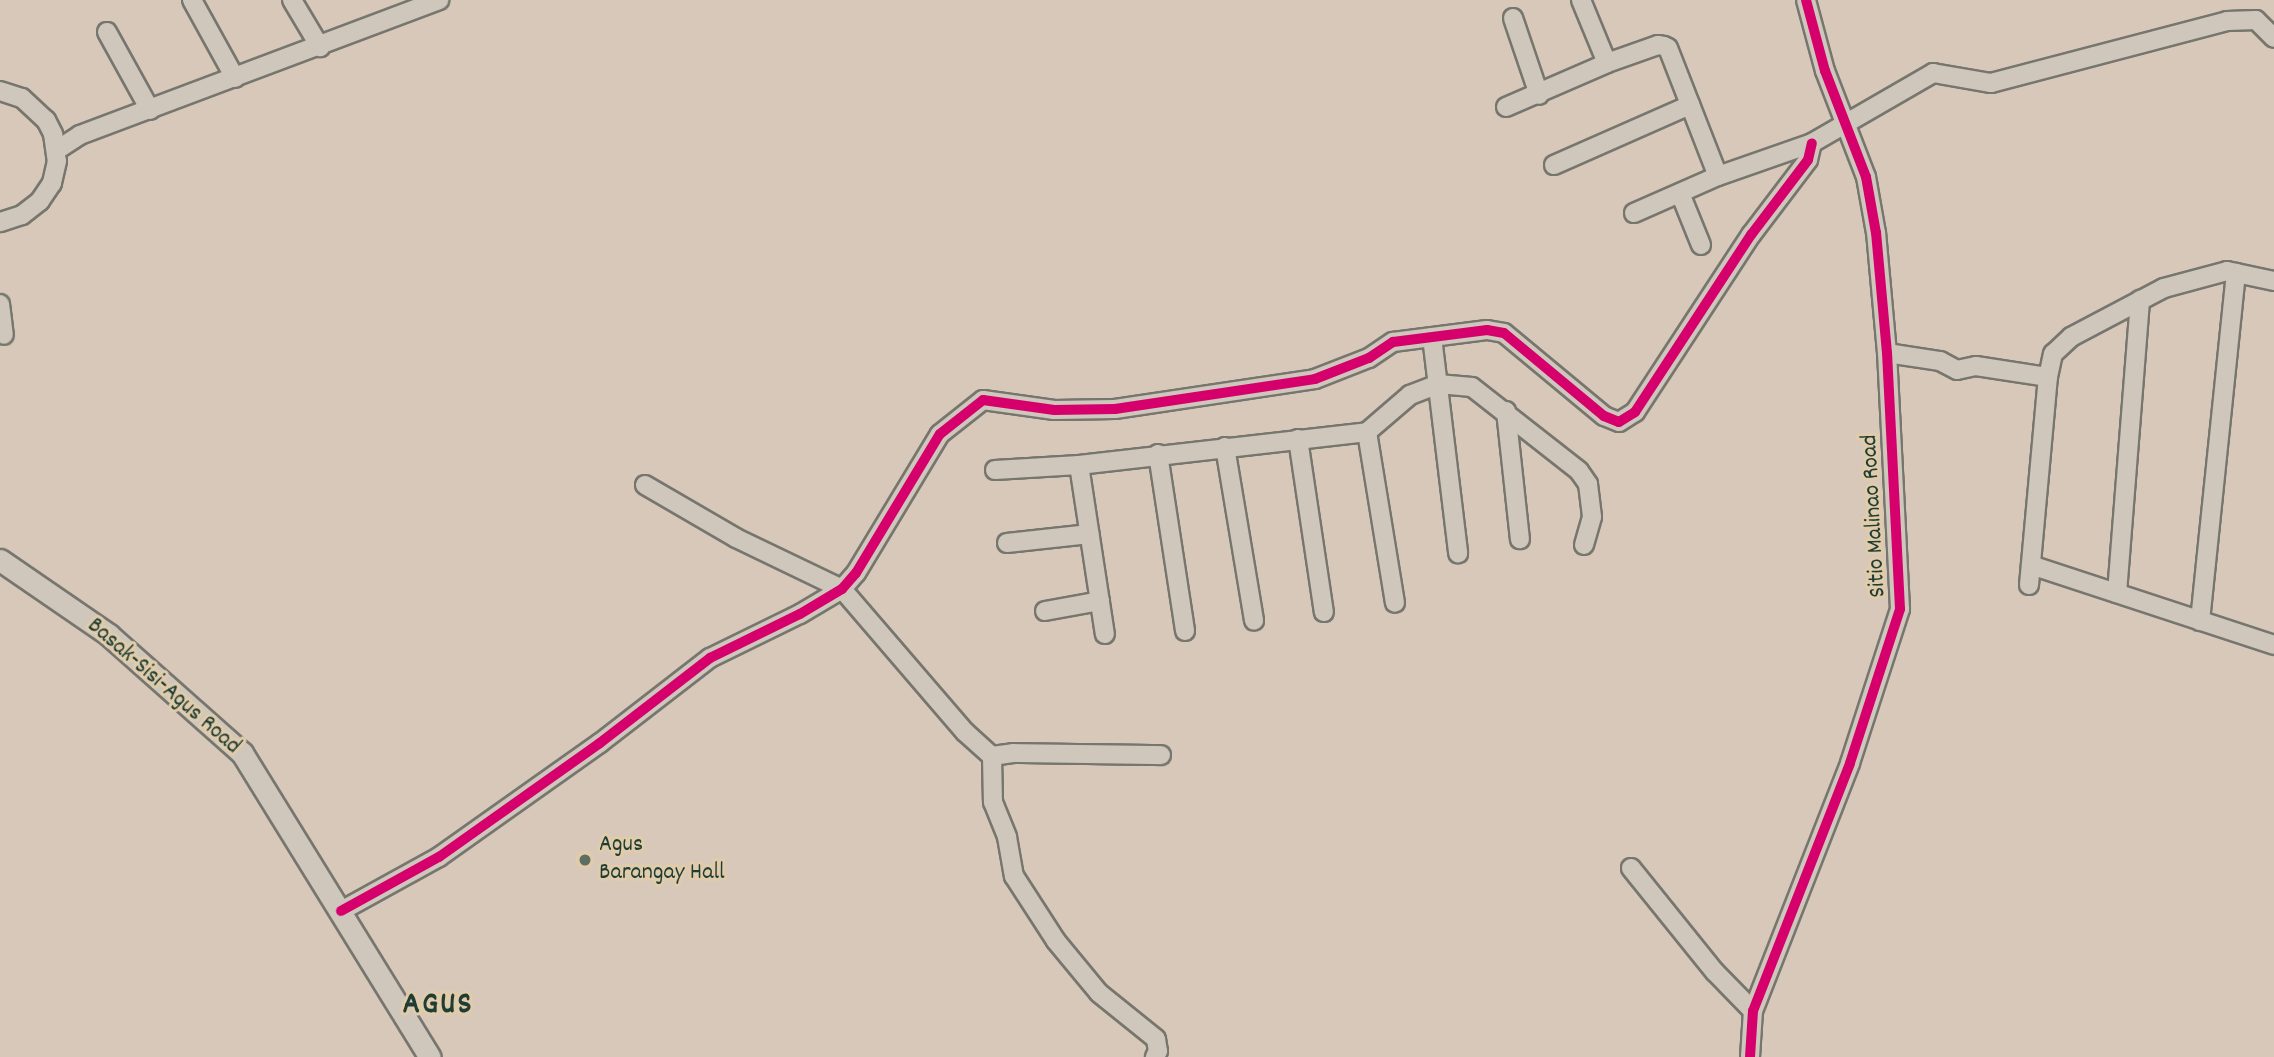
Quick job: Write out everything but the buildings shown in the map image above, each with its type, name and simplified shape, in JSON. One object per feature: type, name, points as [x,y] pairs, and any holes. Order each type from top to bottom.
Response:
[{"type":"street","points":[[192,0],[235,78]]},
{"type":"street","points":[[292,0],[320,47]]},
{"type":"street","points":[[57,150],[80,135],[320,47],[398,7],[439,0]]},
{"type":"street","points":[[1581,0],[1607,63]]},
{"type":"street","name":"Sitio Malinao Road","points":[[1750,1057],[1753,1011],[1850,763],[1900,609],[1887,353],[1876,233],[1866,177],[1825,71],[1807,0]]},
{"type":"street","points":[[1513,18],[1539,95]]},
{"type":"street","points":[[1634,214],[1718,176],[1812,143],[1933,73],[1991,83],[2227,21],[2256,20],[2274,37]]},
{"type":"street","points":[[107,32],[150,110]]},
{"type":"street","points":[[1506,107],[1539,95],[1607,63],[1658,45],[1664,46],[1668,48],[1718,176]]},
{"type":"street","points":[[0,91],[23,99],[35,108],[46,120],[57,150],[52,183],[40,201],[22,215],[0,222]]},
{"type":"street","points":[[1554,165],[1690,105]]},
{"type":"street","points":[[341,911],[439,857],[600,743],[710,658],[800,614],[842,589],[856,573],[940,434],[983,400],[1054,410],[1115,409],[1315,379],[1369,358],[1393,342],[1487,330],[1504,333],[1604,416],[1619,422],[1635,412],[1751,235],[1808,160],[1812,143]]},
{"type":"street","points":[[1680,193],[1701,244]]},
{"type":"street","points":[[2029,585],[2048,377],[2053,354],[2071,337],[2164,288],[2227,271],[2274,281]]},
{"type":"street","points":[[2200,621],[2236,273]]},
{"type":"street","points":[[2118,593],[2140,300]]},
{"type":"street","points":[[0,304],[4,335]]},
{"type":"street","points":[[1432,337],[1458,553]]},
{"type":"street","points":[[1887,353],[1940,361],[1957,370],[1976,366],[2048,377]]},
{"type":"street","points":[[995,470],[1079,465],[1367,432],[1410,395],[1438,384],[1472,387],[1506,411],[1579,471],[1587,484],[1592,517],[1584,545]]},
{"type":"street","points":[[1506,411],[1520,539]]},
{"type":"street","points":[[1367,432],[1395,603]]},
{"type":"street","points":[[1298,439],[1324,611]]},
{"type":"street","points":[[1225,447],[1254,621]]},
{"type":"street","points":[[1157,454],[1185,631]]},
{"type":"street","points":[[1079,465],[1105,634]]},
{"type":"street","points":[[645,485],[736,538],[842,589],[965,732],[992,756],[993,802],[1010,848],[1014,876],[1056,941],[1099,993],[1156,1039],[1158,1051],[1155,1057]]},
{"type":"street","points":[[1007,542],[1090,534]]},
{"type":"street","name":"Basak-Sisi-Agus Road","points":[[0,560],[109,635],[242,753],[430,1057]]},
{"type":"street","points":[[2031,565],[2274,645]]},
{"type":"street","points":[[1045,611],[1100,600]]},
{"type":"street","points":[[992,756],[1013,753],[1161,755]]},
{"type":"street","points":[[1631,868],[1715,972],[1753,1011]]},
{"type":"cycle path","points":[[1750,1057],[1753,1011],[1850,763],[1900,609],[1887,353],[1876,233],[1866,177],[1825,71],[1806,0]]},
{"type":"cycle path","points":[[341,911],[439,857],[600,743],[710,658],[800,614],[842,589],[856,573],[940,434],[983,400],[1054,410],[1115,409],[1315,379],[1369,358],[1393,342],[1487,330],[1504,333],[1604,416],[1619,422],[1635,412],[1751,235],[1808,160],[1812,143]]},
{"type":"place","name":"Agus Barangay Hall","points":[[585,860]]},
{"type":"district","name":"AGUS","points":[[438,1006]]}]
